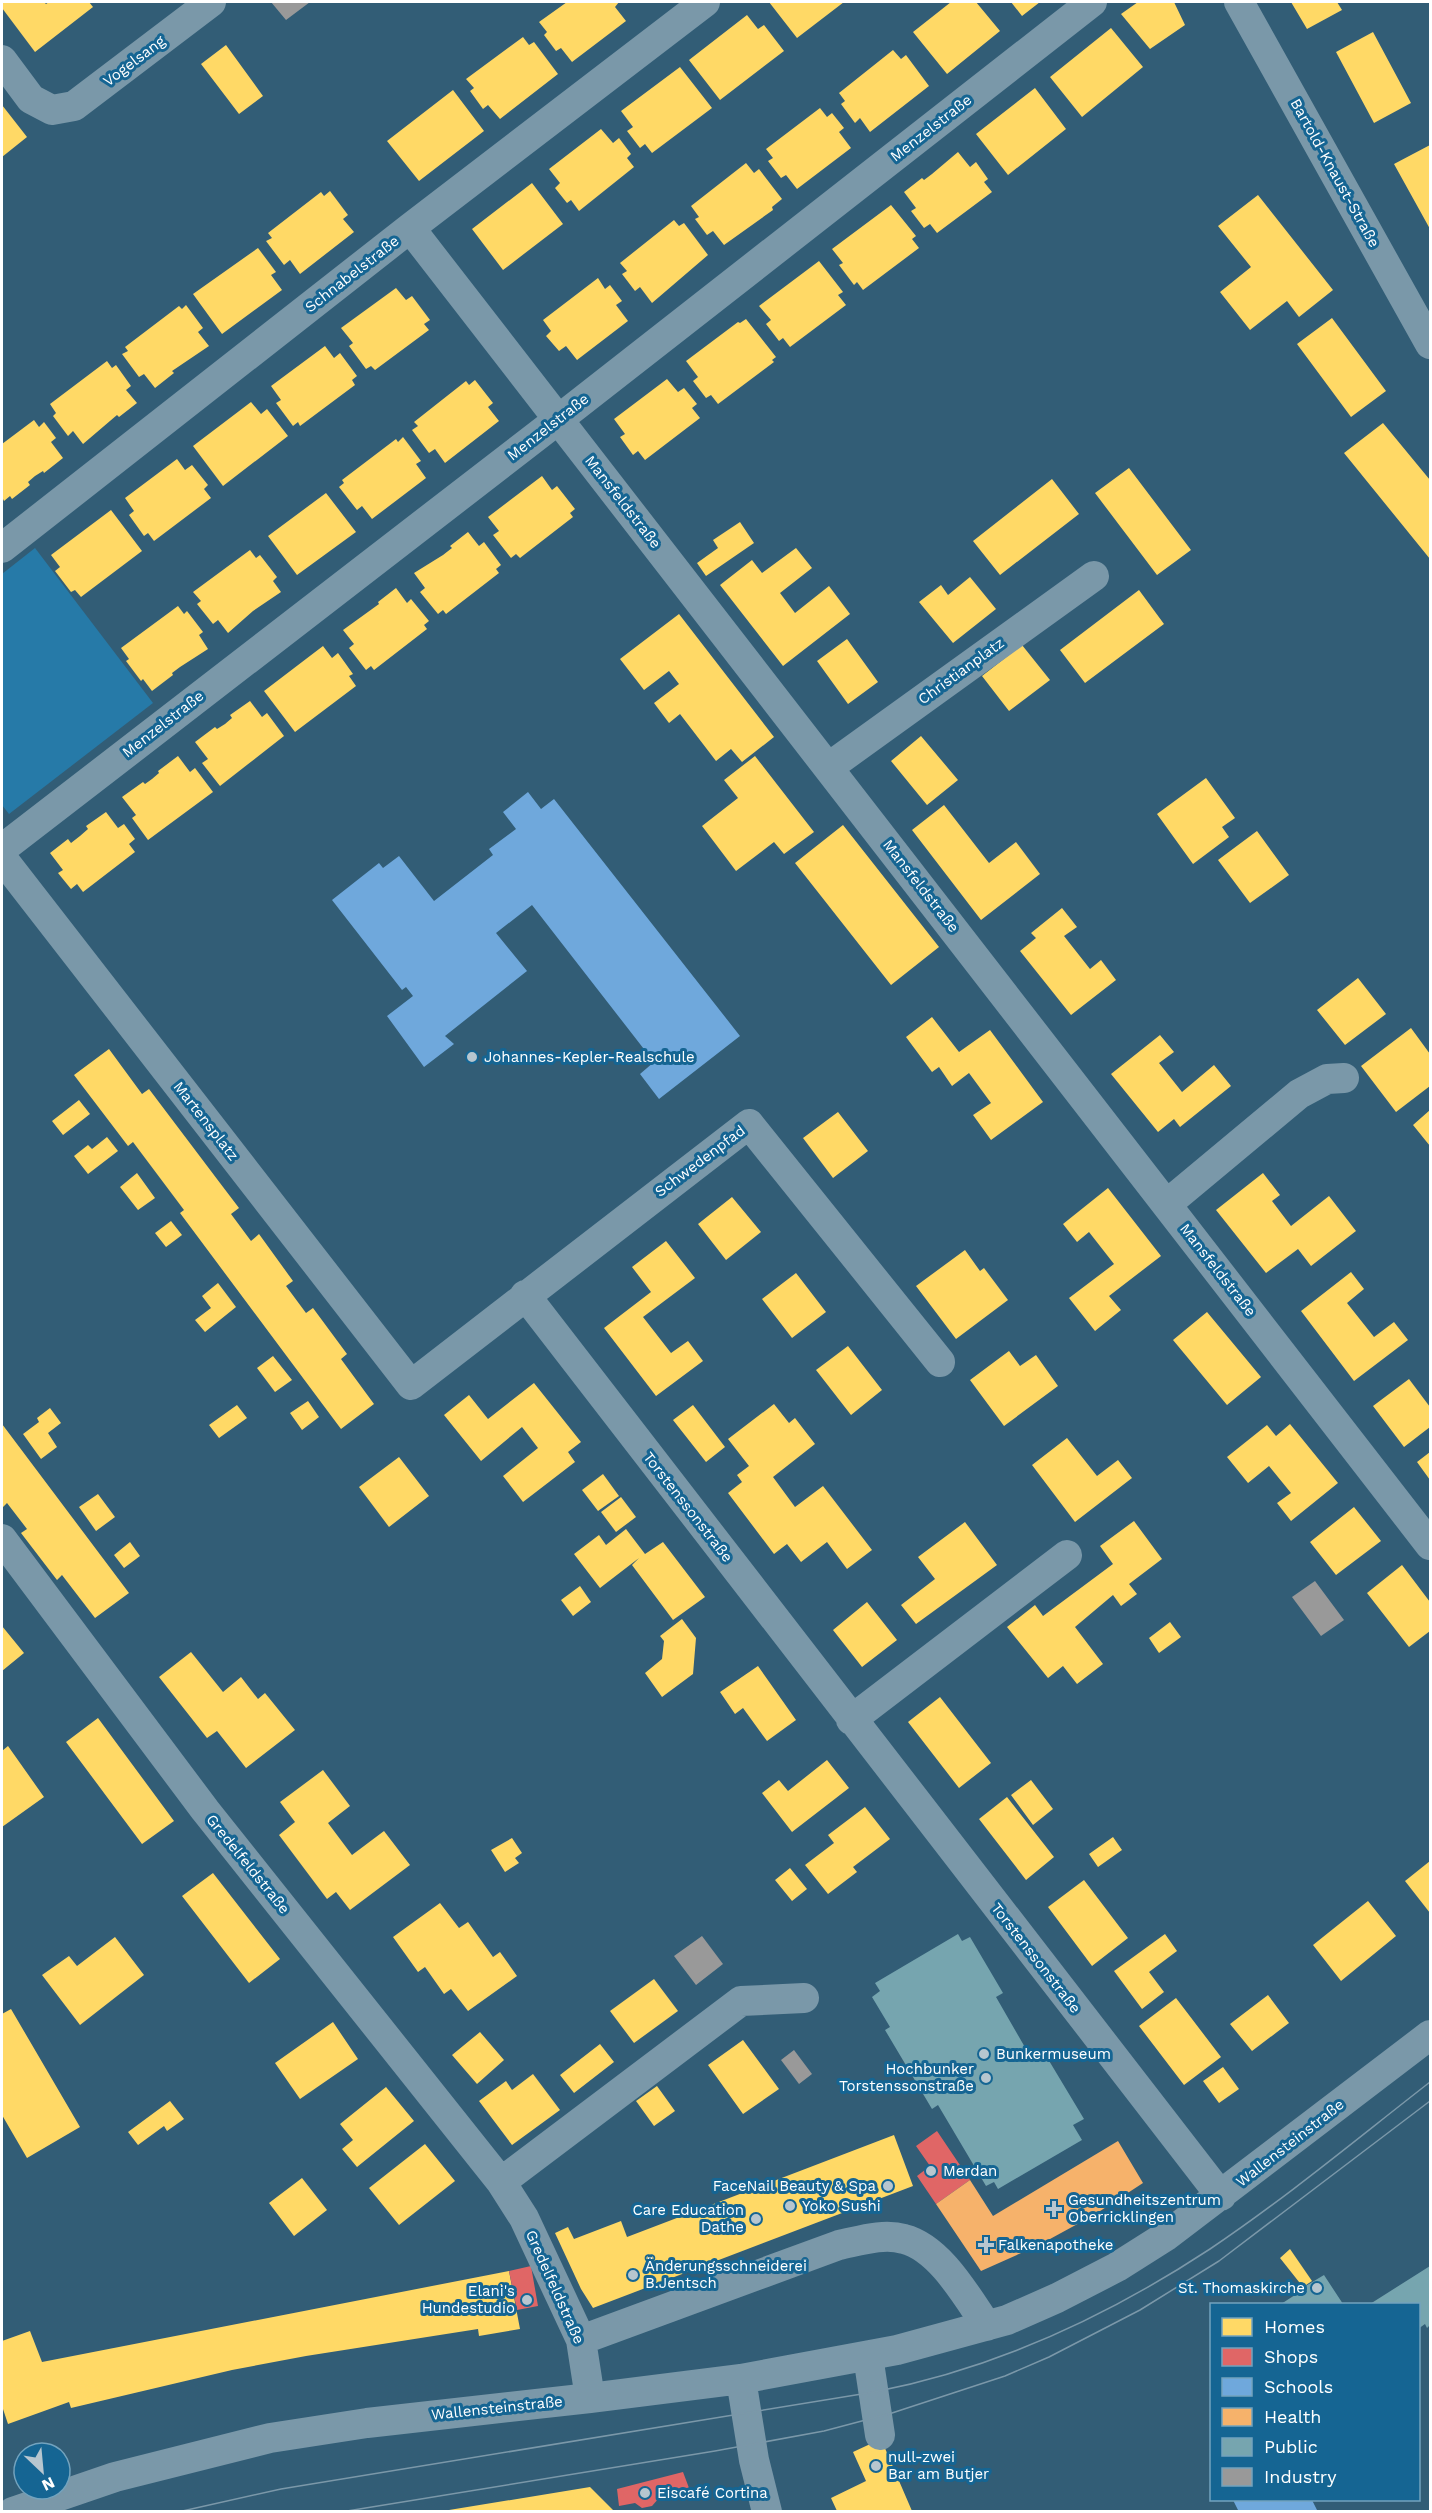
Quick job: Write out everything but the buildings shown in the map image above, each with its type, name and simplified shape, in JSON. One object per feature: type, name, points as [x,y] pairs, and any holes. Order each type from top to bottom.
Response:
[{"type":"street","name":"Vogelsang","points":[[2,60],[32,99],[52,110],[74,106],[211,2]]},
{"type":"street","name":"Schnabelstraße","points":[[2,548],[410,228],[705,2]]},
{"type":"street","name":"Menzelstraße","points":[[2,849],[559,419],[1092,2]]},
{"type":"street","name":"Bartold-Knaust-Straße","points":[[1239,2],[1431,344]]},
{"type":"street","name":"Mansfeldstraße","points":[[410,228],[1431,1545]]},
{"type":"street","name":"Christianplatz","points":[[829,767],[1094,576]]},
{"type":"street","name":"Martensplatz","points":[[2,858],[411,1385]]},
{"type":"street","points":[[1167,1204],[1299,1094],[1327,1079],[1344,1078]]},
{"type":"street","name":"Schwedenpfad","points":[[411,1385],[749,1124],[940,1362]]},
{"type":"street","name":"Torstenssonstraße","points":[[525,1295],[851,1720],[1221,2196]]},
{"type":"street","name":"Gredelfeldstraße","points":[[2,1539],[205,1810],[501,2182],[524,2218],[581,2340],[590,2398]]},
{"type":"street","points":[[851,1720],[1067,1555]]},
{"type":"street","points":[[501,2182],[741,2001],[804,1998]]},
{"type":"street","name":"Wallensteinstraße","points":[[13,2511],[114,2477],[270,2438],[368,2422],[741,2379],[868,2356],[1007,2320],[1047,2303],[1117,2267],[1166,2236],[1431,2035]]},
{"type":"street","points":[[581,2340],[839,2245],[877,2237],[904,2239],[929,2251],[987,2326]]},
{"type":"street","points":[[868,2356],[880,2435]]},
{"type":"street","points":[[741,2379],[754,2460],[767,2511]]},
{"type":"shaded area","points":[[35,548],[153,703],[9,814],[2,805],[2,574]]},
{"type":"tram line","points":[[178,2512],[281,2489],[874,2392],[963,2369],[1049,2337],[1091,2318],[1171,2273],[1210,2249],[1266,2209],[1430,2082]]},
{"type":"tram line","points":[[341,2512],[824,2431],[892,2413],[1005,2376],[1049,2357],[1140,2310],[1219,2261],[1430,2101]]},
{"type":"place","name":"Johannes-Kepler-Realschule","points":[[472,1057]]},
{"type":"place","name":"Bunkermuseum","points":[[984,2054]]},
{"type":"place","name":"Hochbunker Torstenssonstraße","points":[[986,2078]]},
{"type":"place","name":"Merdan","points":[[931,2171]]},
{"type":"place","name":"FaceNail Beauty & Spa","points":[[888,2186]]},
{"type":"place","name":"Yoko Sushi","points":[[790,2206]]},
{"type":"place","name":"Gesundheitszentrum Oberricklingen","points":[[1054,2209]]},
{"type":"place","name":"Care Education Dathe","points":[[756,2219]]},
{"type":"place","name":"Falkenapotheke","points":[[986,2245]]},
{"type":"place","name":"Änderungsschneiderei B.Jentsch","points":[[633,2275]]},
{"type":"place","name":"St. Thomaskirche","points":[[1317,2288]]},
{"type":"place","name":"Elani's Hundestudio","points":[[527,2300]]},
{"type":"place","name":"null-zwei Bar am Butjer","points":[[876,2466]]},
{"type":"place","name":"Eiscafé Cortina","points":[[645,2493]]}]
